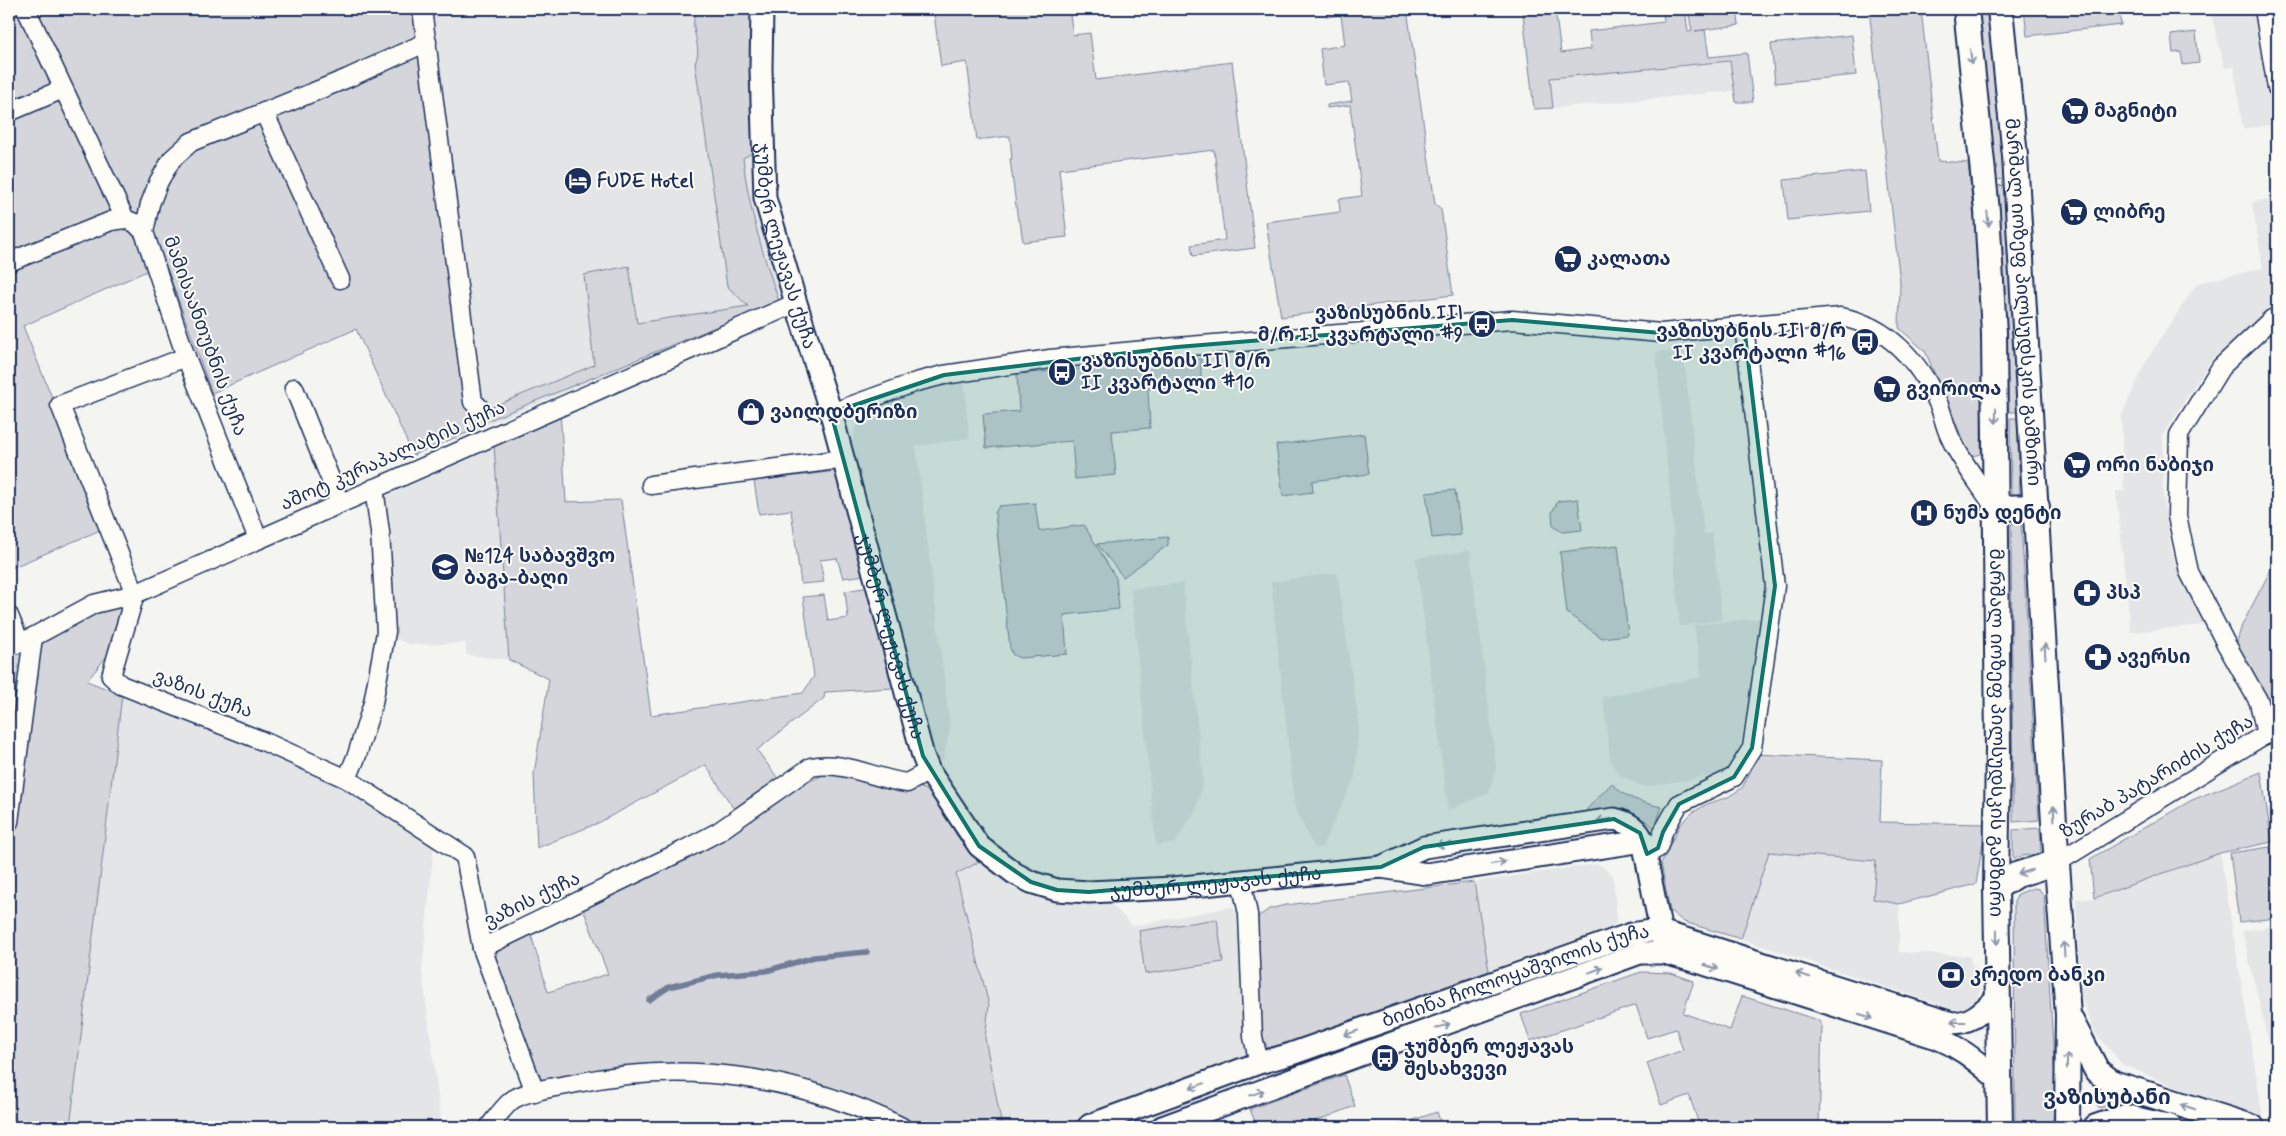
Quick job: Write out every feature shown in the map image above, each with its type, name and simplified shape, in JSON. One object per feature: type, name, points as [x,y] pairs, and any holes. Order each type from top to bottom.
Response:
[{"type":"main road","name":"მარშალ იოზეფ პილსუდსკის გამზირი","points":[[1966,9],[1990,250],[1997,415],[1995,508],[1998,739],[1996,888],[2000,1127]]},
{"type":"main road","name":"მარშალ იოზეფ პილსუდსკის გამზირი","points":[[2000,9],[2015,156],[2068,1015],[2067,1127]]},
{"type":"main road","points":[[1995,508],[2036,507]]},
{"type":"main road","points":[[1996,888],[2016,875],[2058,862]]},
{"type":"main road","name":"მარშალ იოზეფ პილსუდსკის გამზირი","points":[[2068,1015],[2097,1071],[2113,1083],[2252,1127]]},
{"type":"main road","points":[[2096,1127],[2125,1117],[2169,1127]]},
{"type":"street","points":[[26,9],[125,219]]},
{"type":"street","points":[[422,9],[473,402],[478,406]]},
{"type":"street","name":"ჯუმბერ ლეჟავას ქუჩა","points":[[762,9],[761,69],[765,198],[831,412],[929,771],[979,846],[1014,873],[1031,882],[1057,890],[1089,892],[1173,888],[1381,867],[1427,874],[1645,848]]},
{"type":"street","points":[[2264,9],[2277,88]]},
{"type":"street","name":"მამისაანთუბნის ქუჩა","points":[[258,539],[186,357],[144,232],[150,204],[159,181],[172,159],[190,142],[348,78],[427,42]]},
{"type":"street","points":[[9,112],[63,89]]},
{"type":"street","points":[[264,112],[340,279]]},
{"type":"street","points":[[9,262],[111,221],[125,219],[135,223],[144,232]]},
{"type":"street","name":"აშოტ კურაპალატის ქუჩა","points":[[20,642],[94,604],[134,594],[796,303]]},
{"type":"street","points":[[831,412],[910,384],[944,375],[1050,359],[1206,344],[1512,320],[1661,333],[1831,317],[1859,321],[1877,330],[1906,353],[1922,373],[1939,406],[1950,438],[1995,508]]},
{"type":"street","points":[[2272,731],[2259,702],[2189,572],[2177,516],[2179,435],[2222,367],[2272,319],[2277,318]]},
{"type":"street","points":[[1664,953],[1662,930],[1645,848],[1658,848],[1662,832],[1680,804],[1734,777],[1752,748],[1774,586],[1744,326]]},
{"type":"street","points":[[134,594],[60,405],[186,357]]},
{"type":"street","points":[[294,388],[340,503]]},
{"type":"street","points":[[651,485],[843,459]]},
{"type":"street","points":[[347,779],[357,755],[373,704],[386,632],[380,532],[374,488]]},
{"type":"street","name":"ვაზის ქუჩა","points":[[134,594],[111,676],[121,685],[265,742],[347,779],[465,856],[482,948],[718,832],[811,767],[826,764],[844,766],[907,783],[929,771]]},
{"type":"street","points":[[9,616],[20,642],[9,822]]},
{"type":"street","name":"ზურაბ პატარიძის ქუჩა","points":[[2058,862],[2272,731]]},
{"type":"street","points":[[1241,881],[1248,914],[1253,1037],[1267,1061],[1286,1082]]},
{"type":"street","name":"ბიძინა ჩოლოყაშვილის ქუჩა","points":[[1088,1127],[1090,1124],[1267,1061],[1631,934],[1662,930],[1952,1023],[1964,1023],[1974,1018],[1998,997]]},
{"type":"street","points":[[482,948],[535,1092]]},
{"type":"street","name":"ბიძინა ჩოლოყაშვილის ქუჩა","points":[[1162,1127],[1499,1006],[1640,953],[1664,953],[1937,1038],[1958,1046],[2000,1082]]},
{"type":"street","points":[[1490,984],[1499,1006]]},
{"type":"street","points":[[1384,1021],[1391,1044]]},
{"type":"street","points":[[489,1127],[513,1100],[535,1092],[610,1076],[671,1072],[750,1078],[828,1095],[902,1127]]},
{"type":"highlighted area","points":[[1512,320],[1661,333],[1744,326],[1775,586],[1752,748],[1734,777],[1679,804],[1663,832],[1658,848],[1647,854],[1640,833],[1614,819],[1424,847],[1381,867],[1089,892],[1057,890],[1031,882],[979,846],[923,756],[831,413],[944,375],[1177,347]]},
{"type":"shaded area","points":[[9,9],[427,9],[479,428],[413,455],[356,329],[212,393],[165,263],[23,326],[105,528],[9,569]]},
{"type":"shaded area","points":[[427,9],[756,9],[783,298],[780,302],[479,428]]},
{"type":"shaded area","points":[[697,9],[753,9],[753,141],[752,153],[743,158],[748,195],[757,231],[779,301],[482,423],[482,411],[594,365],[584,275],[629,266],[637,323],[748,306],[727,286],[695,63],[698,50],[694,30],[694,16]]},
{"type":"shaded area","points":[[976,9],[1069,9],[1073,35],[1090,33],[1096,80],[1232,62],[1255,248],[1193,256],[1191,245],[1225,240],[1214,150],[1059,169],[1067,237],[1023,242],[1020,221],[1018,221],[1010,159],[1012,159],[1010,136],[977,140],[967,62],[941,66],[934,14]]},
{"type":"shaded area","points":[[1326,9],[1407,9],[1435,204],[1441,209],[1453,295],[1281,317],[1266,222],[1340,212],[1339,199],[1362,196],[1350,105],[1327,108],[1327,105],[1352,101],[1349,82],[1324,85],[1320,49],[1345,45],[1341,15],[1327,17]]},
{"type":"shaded area","points":[[1663,9],[1685,9],[1688,32],[1692,31],[1688,9],[1737,9],[1739,25],[1695,31],[1705,30],[1709,57],[1747,53],[1753,102],[1736,102],[1730,61],[1550,78],[1553,108],[1534,109],[1523,14],[1555,10],[1561,53],[1591,49],[1589,31],[1664,22]]},
{"type":"shaded area","points":[[1869,9],[1921,9],[1938,161],[1968,163],[1982,286],[1981,454],[1972,456],[1967,449],[1925,351],[1899,328],[1900,282]]},
{"type":"shaded area","points":[[1979,9],[1987,9],[2004,179],[1996,180]]},
{"type":"shaded area","points":[[2024,9],[2119,9],[2121,25],[2027,36]]},
{"type":"shaded area","points":[[2210,9],[2256,9],[2276,124],[2243,129],[2234,67],[2225,68]]},
{"type":"shaded area","points":[[2196,32],[2199,63],[2183,65],[2181,52],[2173,53],[2171,35]]},
{"type":"shaded area","points":[[1852,35],[1856,75],[1775,83],[1771,44]]},
{"type":"shaded area","points":[[1731,61],[1733,91],[1553,108],[1550,78]]},
{"type":"shaded area","points":[[1865,171],[1869,211],[1788,220],[1784,180]]},
{"type":"shaded area","points":[[2004,185],[2012,277],[2017,412],[2009,412],[2004,279],[1997,186]]},
{"type":"shaded area","points":[[2277,198],[2277,304],[2211,360],[2163,435],[2163,496],[2173,558],[2204,625],[2131,632],[2116,491],[2124,491],[2121,417],[2145,363],[2197,283],[2263,268],[2252,202]]},
{"type":"shaded area","points":[[1683,349],[1704,534],[1712,533],[1722,620],[1680,626],[1672,539],[1674,536],[1656,352]]},
{"type":"shaded area","points":[[1201,359],[1201,385],[1148,389],[1150,428],[1112,431],[1116,475],[1075,479],[1072,441],[986,448],[983,414],[1019,411],[1017,374]]},
{"type":"shaded area","points":[[964,378],[969,438],[916,446],[950,728],[943,760],[932,765],[852,443],[855,429],[870,413],[887,400],[912,389]]},
{"type":"shaded area","points":[[560,410],[566,502],[621,500],[651,715],[803,693],[814,676],[803,597],[824,595],[828,621],[848,618],[845,591],[870,587],[894,688],[825,692],[824,698],[757,750],[779,780],[735,811],[706,765],[598,823],[537,848],[534,774],[549,679],[509,660],[494,446]]},
{"type":"shaded area","points":[[2010,418],[2017,418],[2020,495],[2017,497],[2011,495]]},
{"type":"shaded area","points":[[1364,434],[1369,474],[1312,481],[1313,492],[1283,496],[1276,445]]},
{"type":"shaded area","name":"№124 საბავშვო ბაგა-ბაღი","points":[[494,446],[509,660],[466,655],[466,643],[411,645],[392,637],[384,497]]},
{"type":"shaded area","points":[[837,471],[865,575],[843,578],[837,558],[820,560],[824,582],[801,584],[791,510],[759,514],[754,481]]},
{"type":"shaded area","points":[[1455,490],[1461,535],[1432,538],[1426,493]]},
{"type":"shaded area","points":[[1578,499],[1582,530],[1562,532],[1553,526],[1552,512],[1558,501]]},
{"type":"shaded area","points":[[1035,503],[1039,531],[1084,525],[1116,578],[1119,609],[1064,615],[1067,654],[1020,658],[1013,655],[1010,648],[995,513],[999,506]]},
{"type":"shaded area","points":[[2021,523],[2039,820],[2013,822],[2011,524]]},
{"type":"shaded area","points":[[1168,537],[1168,545],[1123,577],[1097,544]]},
{"type":"shaded area","points":[[1618,545],[1628,635],[1602,638],[1567,613],[1560,552]]},
{"type":"shaded area","points":[[1470,551],[1496,768],[1489,793],[1448,810],[1416,558]]},
{"type":"shaded area","points":[[2277,558],[2276,716],[2236,645],[2242,625]]},
{"type":"shaded area","points":[[1337,573],[1359,725],[1355,776],[1322,847],[1315,849],[1295,809],[1271,582]]},
{"type":"shaded area","points":[[1183,583],[1203,781],[1196,810],[1175,843],[1156,845],[1131,589]]},
{"type":"shaded area","points":[[123,605],[114,647],[87,681],[122,695],[70,1127],[9,1127],[9,858],[27,713],[43,633],[101,610]]},
{"type":"shaded area","points":[[1764,618],[1735,772],[1643,787],[1618,774],[1610,760],[1603,697],[1702,677],[1694,625]]},
{"type":"shaded area","points":[[33,637],[9,822],[9,647]]},
{"type":"shaded area","points":[[122,695],[335,782],[434,843],[422,970],[442,1127],[70,1127]]},
{"type":"shaded area","points":[[1755,754],[1882,760],[1880,822],[1986,824],[1976,884],[1899,904],[1873,899],[1876,861],[1769,852],[1741,939],[1684,922],[1670,911],[1661,863],[1680,825],[1692,813],[1707,804],[1728,797],[1742,788],[1751,771]]},
{"type":"shaded area","points":[[2261,772],[2272,842],[2220,853],[2094,898],[2090,859],[2192,800]]},
{"type":"shaded area","points":[[849,773],[917,786],[933,793],[957,836],[979,862],[956,874],[989,1005],[985,1038],[1002,1127],[916,1127],[869,1106],[671,1066],[535,1081],[494,962],[499,947],[530,931],[548,992],[608,974],[582,906],[712,840],[800,786],[825,774]]},
{"type":"shaded area","points":[[1612,783],[1628,796],[1641,802],[1662,807],[1658,818],[1657,832],[1641,818],[1632,815],[1614,813],[1584,816],[1587,809]]},
{"type":"shaded area","points":[[2040,828],[2041,859],[2027,855],[2013,858],[2013,830]]},
{"type":"shaded area","points":[[2270,847],[2277,895],[2277,918],[2239,922],[2230,853]]},
{"type":"shaded area","points":[[1769,852],[1877,861],[1873,899],[1899,904],[1899,952],[1969,956],[1981,989],[1977,998],[1969,1008],[1956,1010],[1741,939]]},
{"type":"shaded area","points":[[2220,853],[2263,1117],[2193,1095],[2122,1064],[2095,1033],[2080,994],[2076,899],[2094,898]]},
{"type":"shaded area","points":[[979,862],[1015,889],[1031,895],[1109,902],[1133,926],[1231,907],[1239,913],[1243,925],[1257,1059],[1079,1127],[1002,1127],[985,1038],[989,1004],[956,874]]},
{"type":"shaded area","points":[[1598,864],[1613,875],[1617,918],[1613,929],[1489,971],[1474,882]]},
{"type":"shaded area","points":[[1474,882],[1489,971],[1268,1049],[1260,1031],[1258,917],[1269,909],[1286,905]]},
{"type":"shaded area","points":[[2033,888],[2039,889],[2044,896],[2056,1096],[2052,1127],[2015,1127],[2014,902],[2018,894]]},
{"type":"shaded area","points":[[1217,919],[1223,962],[1145,974],[1139,931]]},
{"type":"shaded area","points":[[2277,926],[2277,1076],[2242,931]]},
{"type":"shaded area","points":[[1641,972],[1671,973],[1694,981],[1683,1013],[1730,1030],[1742,996],[1818,1020],[1822,1026],[1819,1127],[1700,1127],[1689,1095],[1661,1105],[1647,1063],[1683,1050],[1676,1029],[1647,1038],[1636,1005],[1530,1041],[1521,1014]]},
{"type":"shaded area","points":[[1344,1075],[1355,1106],[1301,1127],[1257,1127],[1250,1109]]},
{"type":"shaded area","points":[[2099,1081],[2157,1108],[2156,1112],[2120,1106],[2098,1108]]},
{"type":"shaded area","points":[[1437,1112],[1442,1127],[1395,1127],[1395,1126]]},
{"type":"waterway","points":[[649,1000],[669,987],[718,975],[766,971],[814,957],[867,952]]},
{"type":"place","name":"მაგნიტი","points":[[2075,111]]},
{"type":"place","name":"FUDE Hotel","points":[[578,181]]},
{"type":"place","name":"ლიბრე","points":[[2074,212]]},
{"type":"place","name":"კალათა","points":[[1568,259]]},
{"type":"place","name":"ვაზისუბნის III მ/რ II კვარტალი #9","points":[[1482,324]]},
{"type":"place","name":"ვაზისუბნის III მ/რ II კვარტალი #16","points":[[1865,342]]},
{"type":"place","name":"ვაზისუბნის III მ/რ II კვარტალი #10","points":[[1062,372]]},
{"type":"place","name":"გვირილა","points":[[1887,389]]},
{"type":"place","name":"ვაილდბერიზი","points":[[751,412]]},
{"type":"place","name":"ორი ნაბიჯი","points":[[2077,465]]},
{"type":"place","name":"ნუმა დენტი","points":[[1924,513]]},
{"type":"place","name":"№124 საბავშვო ბაგა-ბაღი","points":[[445,567]]},
{"type":"place","name":"პსპ","points":[[2087,593]]},
{"type":"place","name":"ავერსი","points":[[2098,657]]},
{"type":"place","name":"კრედო ბანკი","points":[[1951,975]]},
{"type":"place","name":"ჯუმბერ ლეჟავას შესახვევი","points":[[1385,1058]]},
{"type":"district","name":"ვაზისუბანი","points":[[2107,1098]]}]
